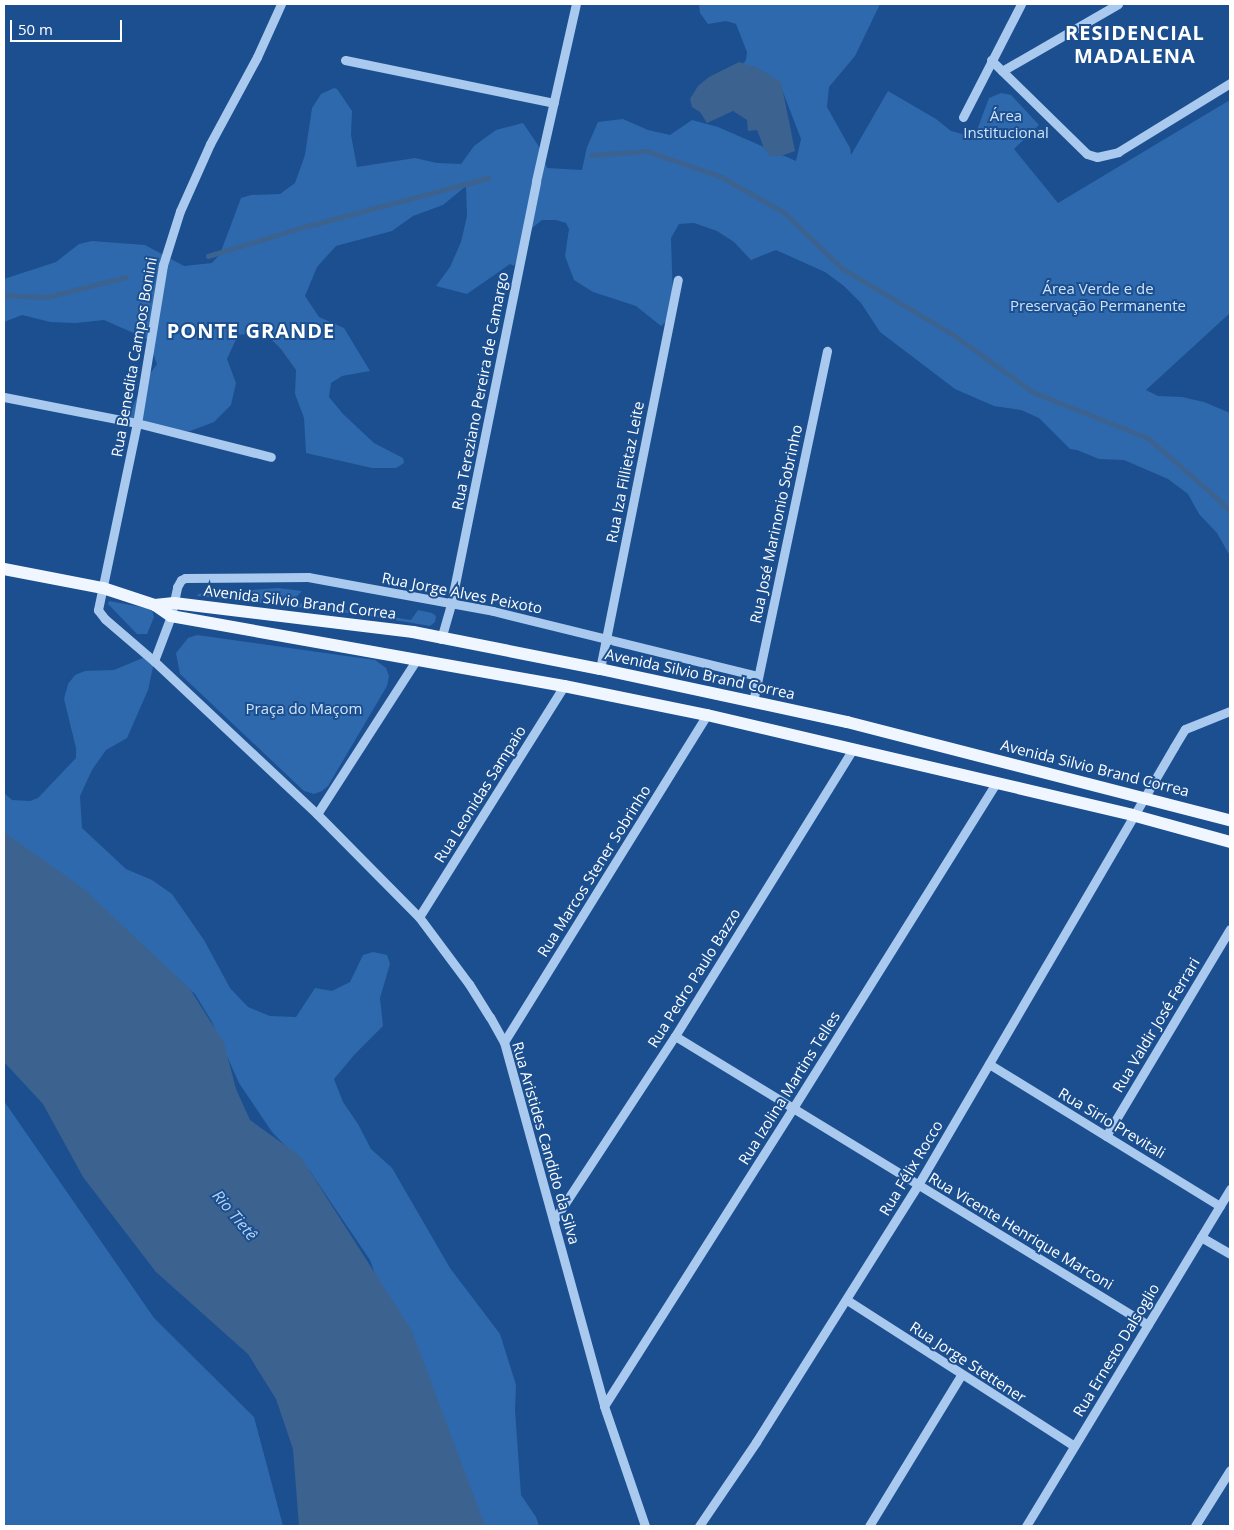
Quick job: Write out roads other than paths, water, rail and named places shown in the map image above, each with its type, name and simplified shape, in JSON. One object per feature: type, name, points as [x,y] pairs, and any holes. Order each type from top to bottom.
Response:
[{"type":"main road","points":[[4,569],[104,588],[155,604],[171,616]]},
{"type":"main road","name":"Avenida Silvio Brand Correa","points":[[155,604],[174,603],[413,632],[600,669],[856,724],[1144,796],[1230,820]]},
{"type":"main road","name":"Avenida Silvio Brand Correa","points":[[171,616],[564,686],[707,715],[1132,815],[1230,842]]},
{"type":"street","name":"Rua Benedita Campos Bonini","points":[[104,588],[137,423],[163,265],[180,211],[210,144],[257,57],[281,4]]},
{"type":"street","name":"Rua Tereziano Pereira de Camargo","points":[[441,639],[451,604],[544,148],[576,4]]},
{"type":"street","points":[[963,117],[1021,4]]},
{"type":"street","points":[[1002,71],[1118,4]]},
{"type":"street","points":[[345,60],[554,103]]},
{"type":"street","points":[[991,60],[1087,154],[1104,157],[1118,152],[1230,83]]},
{"type":"street","name":"Rua Iza Fillietaz Leite","points":[[600,669],[678,280]]},
{"type":"street","name":"Rua José Marinonio Sobrinho","points":[[752,702],[827,351]]},
{"type":"street","points":[[4,397],[137,423],[271,457]]},
{"type":"street","name":"Rua Jorge Alves Peixoto","points":[[154,661],[171,616],[178,583],[185,578],[308,577],[493,612],[758,676]]},
{"type":"street","name":"Rua Aristides Candido da Silva","points":[[104,588],[98,610],[105,619],[154,661],[318,814],[419,917],[469,984],[504,1042],[604,1406],[645,1526]]},
{"type":"street","points":[[318,814],[417,659]]},
{"type":"street","name":"Rua Leonidas Sampaio","points":[[419,917],[564,686]]},
{"type":"street","name":"Rua Félix Rocco","points":[[699,1526],[756,1442],[918,1185],[1132,815],[1185,729],[1230,711]]},
{"type":"street","name":"Rua Marcos Stener Sobrinho","points":[[504,1042],[707,715]]},
{"type":"street","name":"Rua Pedro Paulo Bazzo","points":[[554,1220],[674,1036],[853,749]]},
{"type":"street","name":"Rua Izolina Martins Telles","points":[[604,1406],[996,783]]},
{"type":"street","name":"Rua Valdir José Ferrari","points":[[1106,1136],[1230,929]]},
{"type":"street","name":"Rua Vicente Henrique Marconi","points":[[674,1036],[1148,1325]]},
{"type":"street","name":"Rua Sirio Previtali","points":[[989,1064],[1220,1206]]},
{"type":"street","name":"Rua Ernesto Dalsoglio","points":[[1026,1526],[1230,1189]]},
{"type":"street","points":[[1201,1237],[1230,1254]]},
{"type":"street","name":"Rua Jorge Stettener","points":[[847,1300],[1074,1446]]},
{"type":"street","points":[[868,1526],[961,1375]]},
{"type":"street","points":[[1195,1526],[1230,1470]]},
{"type":"water","points":[[739,62],[756,67],[781,82],[795,151],[781,156],[770,156],[764,148],[757,130],[748,131],[747,120],[733,111],[707,123],[700,112],[692,107],[690,99],[698,86],[709,77]]},
{"type":"water","name":"Rio Tietê","points":[[4,832],[84,889],[190,989],[224,1043],[236,1089],[250,1120],[300,1156],[412,1331],[485,1526],[299,1526],[293,1449],[276,1399],[248,1354],[156,1272],[83,1177],[43,1104],[4,1062]]},
{"type":"waterway","points":[[591,155],[647,151],[722,177],[785,213],[843,269],[951,333],[1033,392],[1148,438],[1230,511]]},
{"type":"waterway","points":[[208,256],[300,228],[488,178]]},
{"type":"waterway","points":[[4,295],[47,297],[126,277]]},
{"type":"district","name":"RESIDENCIAL MADALENA","points":[[1135,44]]},
{"type":"district","name":"PONTE GRANDE","points":[[251,330]]},
{"type":"park label","name":"Área Institucional","points":[[1006,124]]},
{"type":"park label","name":"Área Verde e de Preservação Permanente","points":[[1098,296]]},
{"type":"park label","name":"Praça do Maçom","points":[[304,709]]}]
